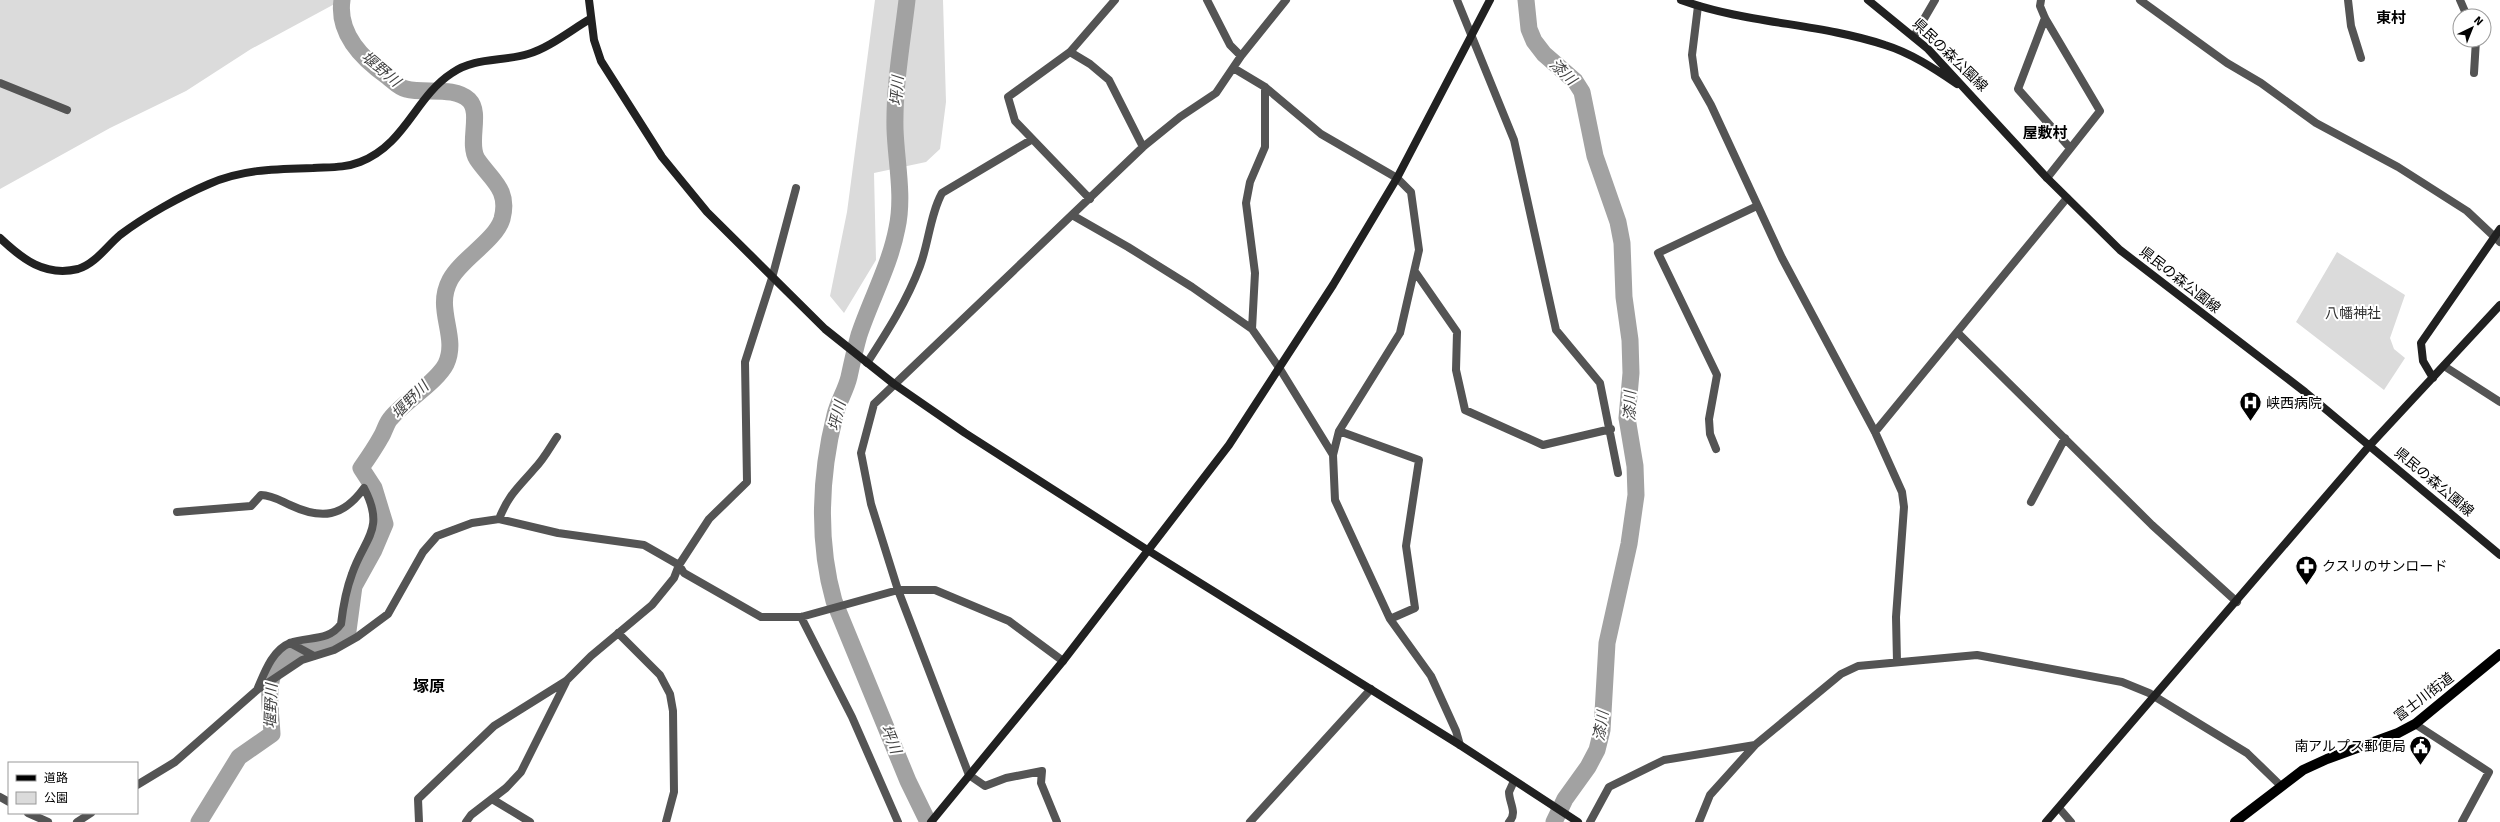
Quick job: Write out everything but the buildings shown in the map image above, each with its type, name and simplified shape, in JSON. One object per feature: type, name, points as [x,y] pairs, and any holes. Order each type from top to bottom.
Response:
[{"type":"main road","name":"富士川街道","points":[[2235,822],[2303,770],[2327,759],[2398,733],[2415,724],[2500,654]]},
{"type":"street","points":[[589,0],[590,19],[594,40],[604,67],[662,157],[707,212],[772,278],[844,344],[894,384],[965,433],[1149,551],[1460,745],[1575,820]]},
{"type":"street","points":[[1090,199],[1031,140],[1015,121],[1008,97],[1070,52],[1115,0]]},
{"type":"street","points":[[1207,0],[1230,45],[1242,56]]},
{"type":"street","points":[[1057,822],[1042,783],[1042,772],[1006,778],[984,786],[969,775],[898,590],[871,504],[861,453],[874,404],[1143,147],[1180,117],[1216,93],[1235,69],[1242,56],[1286,0]]},
{"type":"street","points":[[1457,0],[1514,140],[1556,330],[1600,383],[1611,429],[1618,473]]},
{"type":"street","points":[[931,822],[1063,661],[1229,445],[1280,369],[1397,178],[1472,38],[1490,0]]},
{"type":"street","points":[[1681,0],[1746,19],[1852,36],[1886,45],[1906,54],[1970,92]]},
{"type":"street","name":"県民の森公園線","points":[[1868,0],[1914,36],[1970,92],[2047,178],[2120,250],[2299,387],[2500,555]]},
{"type":"street","points":[[1914,36],[1935,0]]},
{"type":"street","points":[[2041,0],[2040,6],[2045,18],[2100,111],[2047,178]]},
{"type":"street","points":[[2140,0],[2227,63],[2260,83],[2316,123],[2398,167],[2467,211],[2497,239]]},
{"type":"street","points":[[2348,0],[2351,26],[2360,58]]},
{"type":"street","points":[[1698,6],[1692,54],[1695,77],[1782,258],[1876,432],[1902,492],[1904,507],[1896,617],[1897,662]]},
{"type":"street","points":[[2045,18],[2018,89],[2070,148]]},
{"type":"street","points":[[0,238],[19,256],[32,265],[63,271],[80,269],[137,223],[209,184],[226,177],[259,170],[344,167],[374,156],[404,130],[427,98],[452,72],[478,61],[515,58],[531,54],[590,19]]},
{"type":"street","points":[[2474,73],[2476,48]]},
{"type":"street","points":[[1070,52],[1090,64],[1109,80],[1143,147]]},
{"type":"street","points":[[1235,69],[1265,87],[1321,134],[1397,178],[1411,192],[1420,250],[1416,272],[1400,333],[1339,431],[1333,454],[1334,500],[1390,619],[1431,676],[1456,731],[1460,745]]},
{"type":"street","points":[[0,83],[67,110]]},
{"type":"street","points":[[1252,329],[1255,273],[1246,203],[1250,182],[1265,147],[1265,87]]},
{"type":"street","points":[[867,363],[894,321],[920,266],[936,204],[942,193],[1031,140]]},
{"type":"street","points":[[419,822],[418,799],[494,726],[566,681],[591,656],[652,604],[674,578],[679,565],[709,519],[747,482],[745,362],[772,278],[796,188]]},
{"type":"street","points":[[1876,432],[2067,198]]},
{"type":"street","points":[[1716,448],[1710,434],[1709,419],[1717,375],[1658,253],[1757,206]]},
{"type":"street","points":[[1072,215],[1186,283],[1252,329],[1280,369],[1333,454]]},
{"type":"street","points":[[2433,378],[2423,361],[2421,343],[2497,239],[2500,229]]},
{"type":"street","points":[[1416,272],[1457,332],[1456,370],[1465,410],[1543,445],[1611,429]]},
{"type":"street","points":[[2046,822],[2155,698],[2370,445],[2500,305]]},
{"type":"street","points":[[1958,332],[2152,525],[2237,602]]},
{"type":"street","points":[[2444,366],[2500,402]]},
{"type":"street","points":[[1339,431],[1419,460],[1406,546],[1415,608],[1390,619]]},
{"type":"street","points":[[499,519],[506,502],[515,488],[536,468],[557,437]]},
{"type":"street","points":[[2032,502],[2065,438]]},
{"type":"street","points":[[177,512],[251,506],[261,495],[268,495],[295,507],[314,513],[334,513],[347,508],[364,488],[371,502],[373,515],[372,528],[367,544],[352,572],[341,624],[329,635],[292,644],[273,658],[259,688]]},
{"type":"street","points":[[138,784],[175,762],[259,688],[302,660],[312,655],[334,650],[357,637],[388,614],[423,552],[437,536],[472,523],[499,519],[558,533],[644,545],[679,565],[684,572],[761,617],[800,616],[898,590],[935,590],[1009,620],[1063,661]]},
{"type":"street","points":[[800,616],[852,717],[898,822]]},
{"type":"street","points":[[618,633],[660,675],[670,694],[672,711],[674,792],[666,822]]},
{"type":"street","points":[[292,644],[312,655]]},
{"type":"street","points":[[1699,822],[1710,795],[1755,745],[1841,674],[1858,666],[1977,655],[2122,682],[2149,693],[2247,752],[2281,786]]},
{"type":"street","points":[[466,822],[471,815],[492,799],[521,772],[566,681]]},
{"type":"street","points":[[1250,822],[1371,689]]},
{"type":"street","points":[[2415,724],[2489,772],[2462,822]]},
{"type":"street","points":[[1590,822],[1609,787],[1646,767],[1664,760],[1755,745]]},
{"type":"street","points":[[1508,822],[1513,818],[1514,811],[1509,792],[1514,780]]},
{"type":"street","points":[[492,799],[530,822]]},
{"type":"street","points":[[2058,808],[2071,822]]},
{"type":"street","points":[[30,814],[45,822]]},
{"type":"street","points":[[77,822],[89,814]]},
{"type":"green space","points":[[0,0],[342,0],[251,49],[186,91],[110,128],[0,189]]},
{"type":"green space","points":[[875,0],[943,0],[946,102],[940,149],[926,162],[874,173],[876,260],[844,313],[830,296],[847,212]]},
{"type":"green space","name":"八幡神社","points":[[2337,252],[2405,295],[2390,338],[2394,349],[2405,358],[2384,390],[2296,322]]},
{"type":"waterway","name":"堰野川","points":[[199,822],[239,757],[272,734],[270,706],[271,682],[274,671],[281,662],[291,654],[333,640],[348,631],[354,586],[374,550],[385,524],[374,488],[361,468],[379,441],[389,420],[436,378],[446,364],[450,343],[444,302],[450,280],[455,272],[492,235],[502,219],[504,209],[501,192],[498,186],[477,159],[474,152],[473,145],[475,120],[473,106],[469,100],[456,93],[404,88],[378,70],[361,54],[348,35],[343,24],[341,12],[342,0]]},
{"type":"waterway","name":"坪川","points":[[907,0],[895,113],[900,191],[897,228],[890,255],[859,335],[848,382],[835,415],[826,461],[822,508],[825,555],[834,601],[908,781],[928,822]]},
{"type":"waterway","name":"漆川","points":[[1526,0],[1529,29],[1534,41],[1544,54],[1575,81],[1582,92],[1595,156],[1618,222],[1622,243],[1624,297],[1630,340],[1631,373],[1627,418],[1635,466],[1636,495],[1629,544],[1607,643],[1602,730],[1597,750],[1588,767],[1565,799],[1554,822]]},
{"type":"place","name":"峡西病院","points":[[2251,422]]},
{"type":"place","name":"クスリのサンロード","points":[[2306,586]]},
{"type":"place","name":"南アルプス郵便局","points":[[2421,766]]},
{"type":"district","name":"東村","points":[[2391,18]]},
{"type":"district","name":"屋敷村","points":[[2045,133]]},
{"type":"district","name":"塚原","points":[[429,687]]}]
